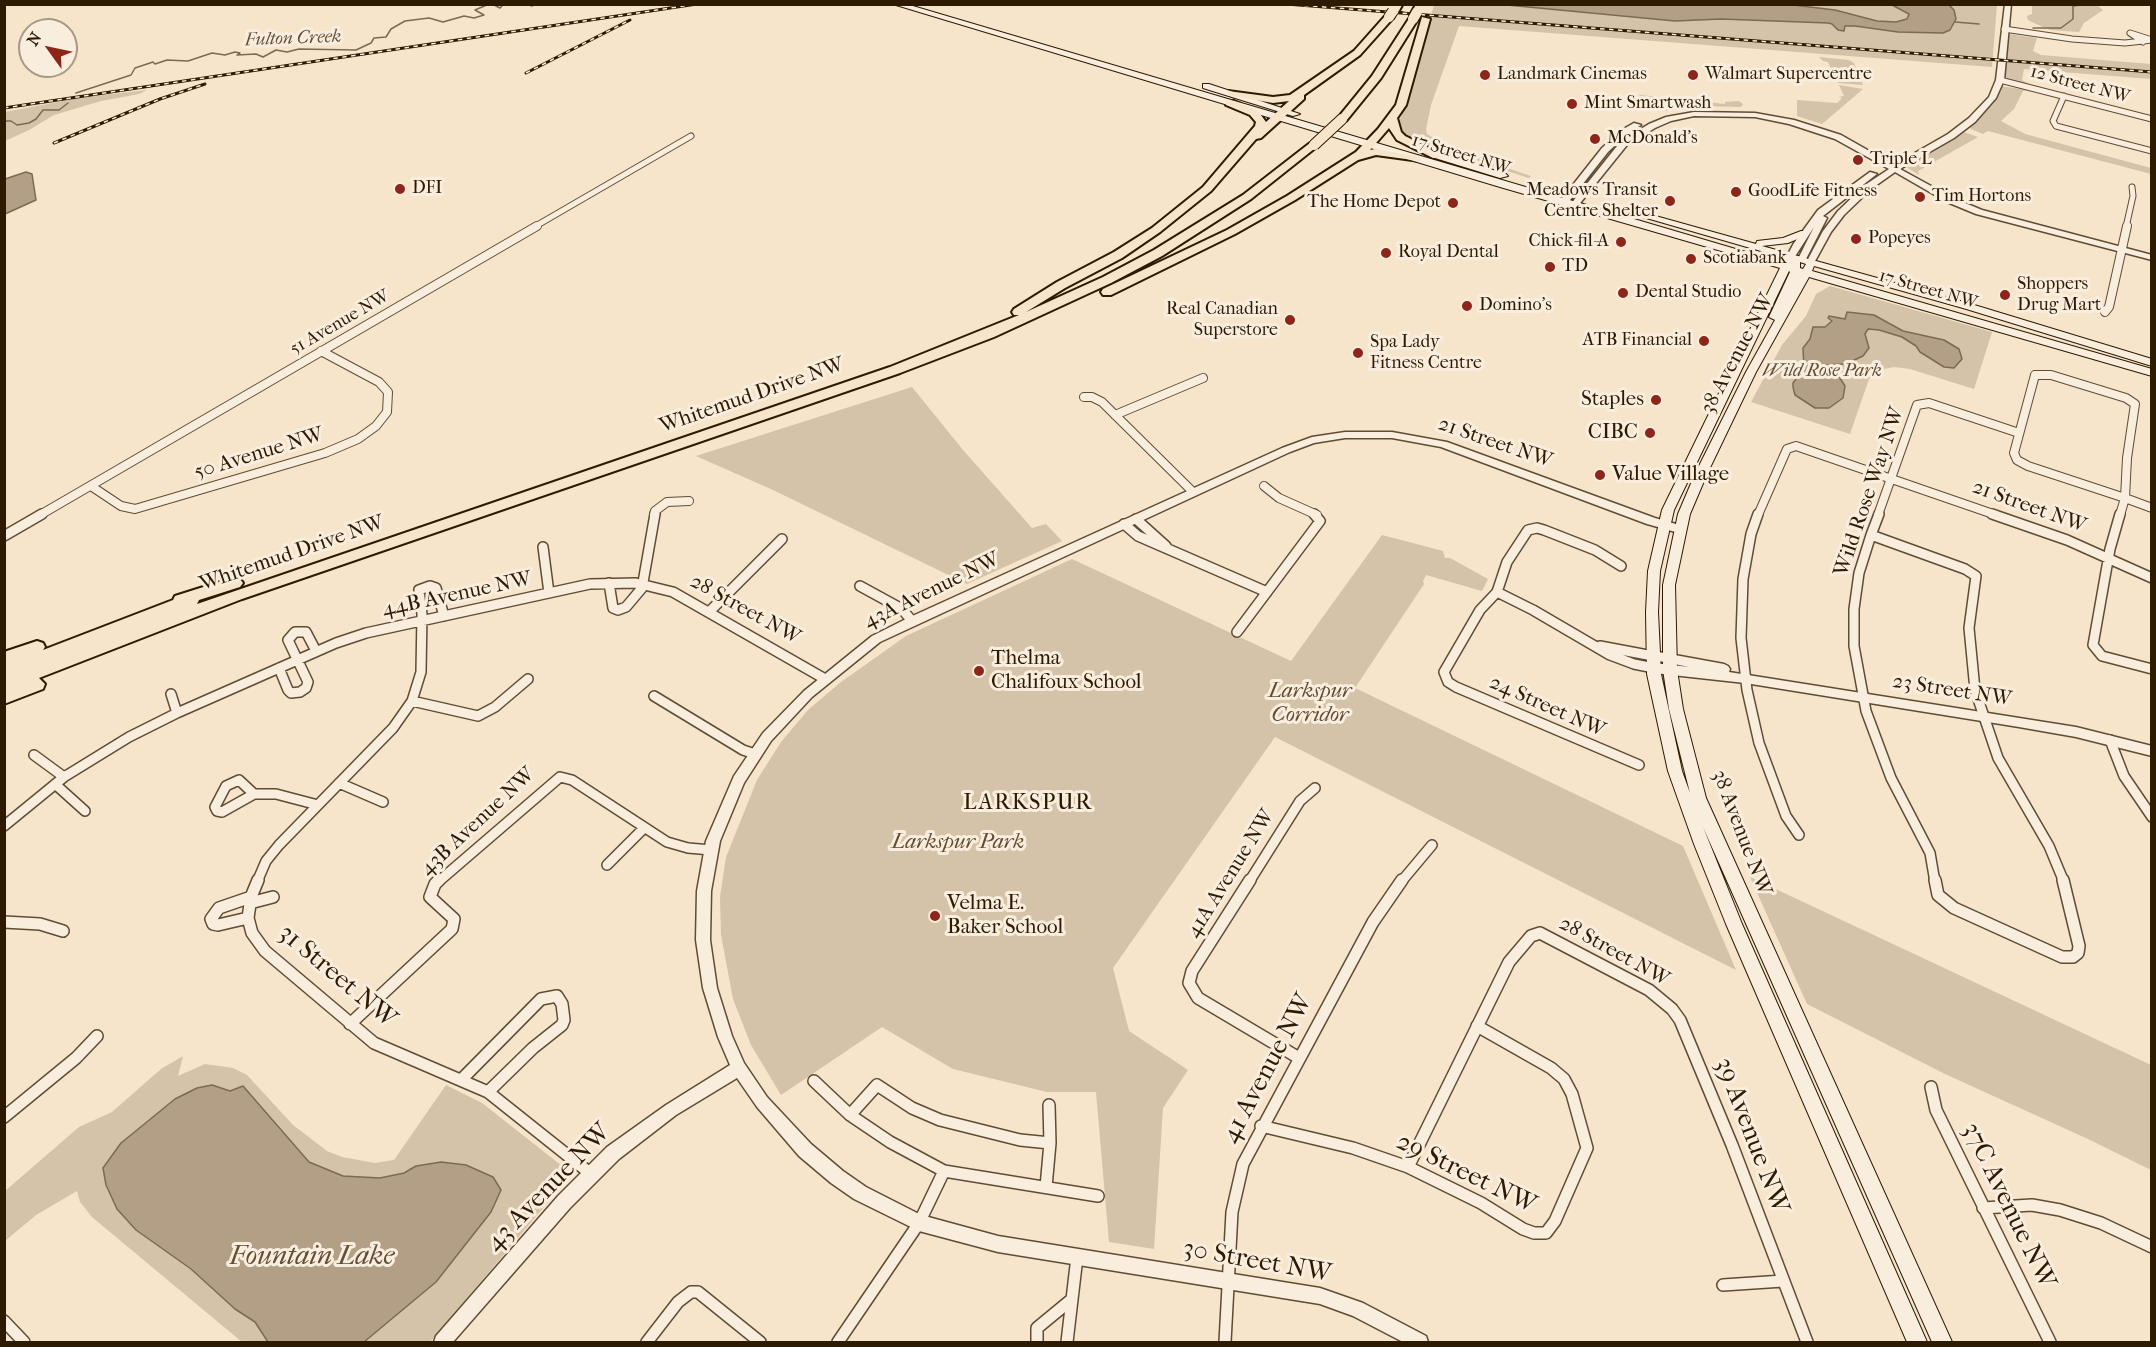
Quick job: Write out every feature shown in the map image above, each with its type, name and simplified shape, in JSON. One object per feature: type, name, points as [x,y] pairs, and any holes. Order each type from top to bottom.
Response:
[{"type":"highway","points":[[1227,167],[1281,113],[1409,12]]},
{"type":"highway","points":[[1350,161],[1373,141],[1392,119],[1405,94],[1409,12]]},
{"type":"highway","name":"Whitemud Drive NW","points":[[4,685],[235,589],[895,370],[1028,318],[1158,253],[1247,197],[1309,143],[1366,75],[1409,12]]},
{"type":"highway","name":"Whitemud Drive NW","points":[[4,672],[235,589],[889,362],[1018,312],[1102,272],[1202,216],[1342,119],[1376,78],[1409,12]]},
{"type":"highway","points":[[1231,98],[1288,98],[1317,83]]},
{"type":"highway","points":[[1018,312],[1061,285],[1118,255],[1156,230],[1207,189],[1260,128],[1261,122],[1254,113],[1231,98]]},
{"type":"highway","points":[[1392,119],[1395,130],[1401,138],[1437,156]]},
{"type":"highway","points":[[943,352],[1036,322],[1132,280],[1231,232],[1350,161],[1372,152],[1416,159]]},
{"type":"highway","points":[[4,659],[91,628],[235,589]]},
{"type":"highway","points":[[4,698],[235,589]]},
{"type":"main road","name":"17 Street NW","points":[[900,5],[1231,98],[1373,141],[1437,156],[1571,200],[1611,216],[1716,246],[1799,263],[1967,306],[2151,363]]},
{"type":"main road","name":"17 Street NW","points":[[1373,141],[1416,159],[1459,172],[1746,242],[1838,281],[2151,373]]},
{"type":"main road","points":[[1611,216],[1799,263],[1766,334],[1761,353]]},
{"type":"main road","points":[[1746,242],[1779,242],[1804,233]]},
{"type":"main road","points":[[1716,246],[1760,265],[1774,282],[1774,291]]},
{"type":"main road","name":"38 Avenue NW","points":[[1799,263],[1774,291],[1679,483],[1672,527],[1661,663],[1663,721],[1675,771],[1734,924],[1917,1342]]},
{"type":"main road","name":"38 Avenue NW","points":[[1672,527],[1761,353],[1796,294],[1799,263]]},
{"type":"main road","points":[[1796,294],[1819,283],[1838,281]]},
{"type":"main road","name":"38 Avenue NW","points":[[1661,663],[1707,819],[1942,1342]]},
{"type":"street","points":[[2004,4],[2005,19]]},
{"type":"street","points":[[1799,263],[1804,233],[1821,212],[1840,196],[1962,128],[1992,98],[2000,80],[2008,4]]},
{"type":"street","points":[[2004,29],[2072,39],[2114,42],[2151,40]]},
{"type":"street","points":[[2151,40],[2139,34],[2130,33],[2151,46]]},
{"type":"street","name":"12 Street NW","points":[[2000,80],[2151,119]]},
{"type":"street","points":[[2064,96],[2054,124],[2067,130],[2151,151]]},
{"type":"street","points":[[1571,200],[1631,138],[1662,121],[1694,114],[1749,115],[1791,122],[1838,137],[1894,165],[1960,205],[2007,220],[2151,258]]},
{"type":"street","name":"51 Avenue NW","points":[[4,536],[691,136]]},
{"type":"street","points":[[1799,263],[1841,213],[1894,165]]},
{"type":"street","points":[[2105,312],[2109,307],[2133,196],[2132,187]]},
{"type":"street","points":[[1799,263],[1821,221],[1840,196]]},
{"type":"street","name":"50 Avenue NW","points":[[91,486],[130,509],[339,449],[368,433],[387,412],[389,398],[384,386],[321,351]]},
{"type":"street","points":[[2019,433],[2033,377],[2040,373],[2133,401],[2136,407],[2127,458],[2125,498],[2109,558],[2093,641],[2098,653],[2107,658],[2151,669]]},
{"type":"street","points":[[1115,415],[1203,378]]},
{"type":"street","points":[[1084,397],[1095,398],[1115,415],[1193,492]]},
{"type":"street","name":"Wild Rose Way NW","points":[[1983,717],[2004,770],[2049,846],[2067,890],[2079,946],[2078,953],[2073,957],[2062,957],[1942,901],[1936,891],[1930,853],[1887,768],[1863,697],[1854,646],[1854,609],[1858,573],[1916,408],[1922,403],[2019,433]]},
{"type":"street","name":"21 Street NW","points":[[2019,433],[2014,453],[2017,460],[2151,508]]},
{"type":"street","name":"21 Street NW","points":[[1292,447],[1312,440],[1345,435],[1392,435],[1422,439],[1476,454],[1672,527]]},
{"type":"street","name":"43A Avenue NW","points":[[704,891],[711,850],[730,798],[755,754],[792,709],[825,679],[876,639],[1292,447]]},
{"type":"street","name":"21 Street NW","points":[[1745,678],[1740,612],[1745,564],[1755,521],[1785,451],[1791,447],[1800,447],[2067,540],[2151,578]]},
{"type":"street","points":[[1237,632],[1317,526],[1320,518],[1279,498],[1264,486]]},
{"type":"street","points":[[609,583],[612,605],[618,610],[628,605],[643,584],[655,511],[668,502],[689,501]]},
{"type":"street","points":[[1136,519],[1168,548]]},
{"type":"street","points":[[1124,524],[1138,536],[1267,592]]},
{"type":"street","points":[[1497,592],[1507,562],[1523,535],[1531,529],[1540,528],[1587,547],[1621,566]]},
{"type":"street","points":[[1871,535],[1965,569],[1976,576],[1969,641],[1973,682],[1983,717]]},
{"type":"street","points":[[710,612],[782,539]]},
{"type":"street","points":[[543,548],[549,593]]},
{"type":"street","name":"28 Street NW","points":[[609,583],[643,584],[674,592],[825,679]]},
{"type":"street","name":"44B Avenue NW","points":[[4,826],[64,777],[108,748],[177,713],[315,651],[355,636],[549,593],[609,583]]},
{"type":"street","points":[[248,918],[250,900],[266,861],[398,722],[412,701],[421,677],[423,621],[418,592],[426,586],[436,588],[444,616]]},
{"type":"street","points":[[860,586],[902,609],[912,621]]},
{"type":"street","name":"23 Street NW","points":[[1497,592],[1616,658],[1661,663],[1983,717],[2110,740],[2151,751]]},
{"type":"street","name":"24 Street NW","points":[[1497,592],[1480,610],[1446,666],[1444,675],[1448,682],[1639,765]]},
{"type":"street","points":[[279,668],[288,690],[291,693],[300,692],[306,688],[308,682],[288,640],[295,632],[306,632],[315,651]]},
{"type":"street","points":[[1745,678],[1754,725],[1770,776],[1786,816],[1798,836]]},
{"type":"street","points":[[412,701],[475,716],[485,713],[528,679]]},
{"type":"street","points":[[171,694],[177,713]]},
{"type":"street","points":[[654,696],[743,750],[755,754]]},
{"type":"street","points":[[2110,740],[2124,776],[2151,817]]},
{"type":"street","points":[[34,755],[64,777]]},
{"type":"street","name":"43B Avenue NW","points":[[350,1024],[452,928],[454,919],[431,901],[430,897],[435,884],[545,786],[560,777],[572,780],[644,828]]},
{"type":"street","points":[[339,783],[383,802]]},
{"type":"street","points":[[55,784],[85,811]]},
{"type":"street","name":"41A Avenue NW","points":[[1299,1058],[1198,998],[1190,987],[1192,971],[1300,801],[1315,788]]},
{"type":"street","points":[[254,794],[276,794],[318,805]]},
{"type":"street","points":[[607,865],[644,828],[676,846],[711,850]]},
{"type":"street","name":"41 Avenue NW","points":[[1225,1342],[1232,1212],[1243,1164],[1261,1126],[1382,908],[1432,845]]},
{"type":"street","name":"30 Street NW","points":[[704,891],[703,940],[710,988],[725,1037],[740,1068],[774,1118],[822,1165],[860,1192],[919,1223],[998,1244],[1320,1296],[1357,1309],[1420,1342]]},
{"type":"street","name":"31 Street NW","points":[[273,897],[219,908],[211,920],[213,924],[218,925],[248,918],[255,939],[265,951],[350,1024],[383,1049],[488,1092],[591,1174]]},
{"type":"street","points":[[4,922],[40,924],[63,931]]},
{"type":"street","name":"28 Street NW","points":[[1476,1026],[1509,962],[1526,941],[1536,933],[1638,982],[1672,1009]]},
{"type":"street","points":[[461,1080],[541,999],[557,996],[562,1004],[564,1020],[562,1025],[533,1048],[488,1092]]},
{"type":"street","name":"39 Avenue NW","points":[[1672,1009],[1686,1032],[1732,1145],[1807,1342]]},
{"type":"street","points":[[1408,1167],[1476,1026]]},
{"type":"street","name":"29 Street NW","points":[[1261,1126],[1353,1148],[1408,1167],[1481,1203],[1523,1229],[1534,1233],[1546,1233],[1555,1221],[1587,1148],[1572,1094],[1559,1073],[1476,1026]]},
{"type":"street","points":[[4,1117],[76,1058],[97,1036]]},
{"type":"street","name":"43 Avenue NW","points":[[442,1342],[591,1174],[651,1123],[740,1068]]},
{"type":"street","points":[[814,1081],[850,1115],[890,1142],[944,1171],[1098,1196]]},
{"type":"street","points":[[850,1115],[877,1085],[912,1108],[940,1120],[1020,1140],[1050,1143]]},
{"type":"street","name":"37C Avenue NW","points":[[1931,1087],[1936,1110],[2050,1342]]},
{"type":"street","points":[[1046,1187],[1050,1143],[1049,1105]]},
{"type":"street","points":[[838,1342],[919,1223],[944,1171]]},
{"type":"street","points":[[1983,1208],[2018,1205],[2060,1210],[2101,1223],[2151,1247]]},
{"type":"street","points":[[1067,1342],[1077,1257]]},
{"type":"street","points":[[1723,1284],[1783,1281]]},
{"type":"street","points":[[647,1342],[678,1302],[691,1292],[699,1292],[760,1342]]},
{"type":"street","points":[[1037,1342],[1037,1328],[1071,1300]]},
{"type":"street","points":[[4,1321],[24,1342]]},
{"type":"green space","points":[[2032,4],[2104,5],[2098,6],[2103,10],[2084,23],[2079,32],[2050,30],[2028,20],[2027,16],[2032,14]]},
{"type":"green space","points":[[1434,5],[1997,5],[1992,67],[1459,26],[1431,105],[1427,134],[1453,150],[1531,176],[1529,178],[1423,144],[1400,134],[1397,125],[1405,108]]},
{"type":"green space","points":[[2009,34],[2037,38],[2033,51],[2041,55],[2151,64],[2151,79],[2024,69],[2022,80],[2029,84],[2010,80],[2004,77]]},
{"type":"green space","points":[[1819,57],[1849,60],[1854,63],[1863,85],[1838,83],[1828,62]]},
{"type":"green space","points":[[1839,85],[1863,89],[1822,124],[1797,116],[1797,100],[1837,103],[1842,98],[1839,97],[1844,96]]},
{"type":"green space","points":[[2001,86],[2027,90],[2023,91],[2014,109],[2001,121],[2025,134],[2151,168],[2151,174],[1988,131],[1983,134],[1971,129],[1969,127],[1992,105]]},
{"type":"green space","points":[[147,90],[54,115],[5,141],[5,112],[79,98]]},
{"type":"green space","points":[[1640,95],[1725,104],[1725,102],[1739,101],[1743,104],[1741,107],[1696,106],[1664,111],[1639,99]]},
{"type":"green space","points":[[1961,131],[1978,137],[1918,171],[1919,175],[1905,166]]},
{"type":"green space","name":"Wild Rose Park","points":[[1830,286],[1992,332],[1974,389],[1910,369],[1894,367],[1884,369],[1869,379],[1850,434],[1751,402],[1782,345],[1806,316],[1816,294]]},
{"type":"green space","points":[[912,387],[963,450],[1032,528],[1046,524],[1062,541],[967,584],[773,490],[696,456]]},
{"type":"green space","name":"Larkspur Park","points":[[1382,535],[1443,551],[1445,558],[1450,558],[1488,579],[1482,591],[1426,575],[1424,584],[1355,688],[1683,846],[1736,970],[1275,737],[1113,968],[1129,1031],[1188,1070],[1163,1108],[1154,1249],[1109,1242],[1096,1092],[1047,1092],[953,1069],[882,1027],[781,1095],[751,1045],[733,999],[721,935],[720,897],[726,857],[757,780],[781,742],[808,710],[841,682],[906,636],[1072,559],[1291,661]]},
{"type":"green space","points":[[1750,877],[2151,1065],[2151,1170],[1945,1074],[1807,1004]]},
{"type":"green space","name":"Fountain Lake","points":[[183,1056],[178,1076],[205,1064],[233,1068],[247,1075],[293,1125],[327,1151],[342,1157],[375,1163],[394,1160],[446,1085],[482,1103],[562,1166],[565,1182],[430,1342],[242,1342],[92,1217],[80,1202],[77,1191],[36,1215],[5,1241],[5,1191],[79,1127],[112,1112],[161,1069]]},
{"type":"water","points":[[1507,5],[1793,5],[1835,10],[1877,21],[1896,22],[1907,19],[1909,14],[1892,5],[1949,5],[1954,10],[1956,19],[1950,30],[1943,33],[1898,32],[1855,26],[1845,26],[1844,31],[1828,23],[1721,19],[1675,21]]},
{"type":"water","points":[[26,172],[32,174],[36,200],[5,214],[5,179]]},
{"type":"water","points":[[1847,312],[1874,315],[1903,331],[1944,340],[1959,349],[1962,359],[1954,368],[1944,367],[1902,337],[1868,329],[1865,334],[1869,348],[1863,356],[1846,364],[1824,365],[1838,375],[1845,386],[1843,398],[1829,408],[1815,408],[1795,395],[1793,387],[1793,383],[1804,368],[1803,348],[1810,339],[1813,327],[1825,327],[1832,321],[1828,318],[1829,316],[1845,319]]},
{"type":"water","name":"Fountain Lake","points":[[212,1085],[230,1091],[243,1086],[309,1162],[343,1176],[380,1178],[404,1173],[416,1166],[441,1162],[466,1165],[493,1177],[501,1190],[491,1212],[436,1282],[364,1342],[268,1342],[255,1322],[235,1309],[191,1269],[136,1230],[117,1209],[106,1185],[103,1168],[121,1143],[175,1099],[197,1088]]},
{"type":"waterway","name":"Fulton Creek","points":[[76,93],[131,75],[135,68],[153,62],[155,64],[167,60],[188,61],[212,53],[225,55],[235,52],[240,53],[237,55],[256,54],[263,57],[276,50],[287,52],[299,49],[356,50],[371,43],[374,38],[386,37],[391,29],[405,21],[429,18],[443,22],[464,16],[474,18],[484,15],[475,10],[489,4]]},
{"type":"waterway","name":"Fulton Creek","points":[[492,4],[500,8],[504,4]]},
{"type":"waterway","name":"Fulton Creek","points":[[531,6],[539,4]]},
{"type":"waterway","name":"Fulton Creek","points":[[2033,28],[2061,28],[2073,19],[2073,6],[2088,4]]},
{"type":"waterway","name":"Fulton Creek","points":[[1955,22],[1979,24]]},
{"type":"waterway","name":"Fulton Creek","points":[[4,121],[11,121],[17,125],[29,123],[36,119],[43,110],[59,110],[68,103]]},
{"type":"railway","points":[[4,108],[697,4]]},
{"type":"railway","points":[[1286,4],[2152,72]]},
{"type":"railway","points":[[526,73],[630,20]]},
{"type":"railway","points":[[54,143],[160,99],[205,84]]},
{"type":"place","name":"Landmark Cinemas","points":[[1485,75]]},
{"type":"place","name":"Walmart Supercentre","points":[[1693,75]]},
{"type":"place","name":"Mint Smartwash","points":[[1572,104]]},
{"type":"place","name":"McDonald's","points":[[1595,139]]},
{"type":"place","name":"Triple L","points":[[1858,160]]},
{"type":"place","name":"DFI","points":[[400,189]]},
{"type":"place","name":"GoodLife Fitness","points":[[1736,192]]},
{"type":"place","name":"Tim Hortons","points":[[1920,197]]},
{"type":"place","name":"Meadows Transit Centre Shelter","points":[[1670,201]]},
{"type":"place","name":"The Home Depot","points":[[1453,203]]},
{"type":"place","name":"Popeyes","points":[[1856,239]]},
{"type":"place","name":"Chick-fil-A","points":[[1621,242]]},
{"type":"place","name":"Royal Dental","points":[[1386,253]]},
{"type":"place","name":"Scotiabank","points":[[1691,259]]},
{"type":"place","name":"TD","points":[[1550,267]]},
{"type":"place","name":"Dental Studio","points":[[1623,293]]},
{"type":"place","name":"Shoppers Drug Mart","points":[[2005,295]]},
{"type":"place","name":"Domino's","points":[[1467,306]]},
{"type":"place","name":"Real Canadian Superstore","points":[[1290,320]]},
{"type":"place","name":"ATB Financial","points":[[1704,341]]},
{"type":"place","name":"Spa Lady Fitness Centre","points":[[1358,353]]},
{"type":"place","name":"Staples","points":[[1656,400]]},
{"type":"place","name":"CIBC","points":[[1650,433]]},
{"type":"place","name":"Value Village","points":[[1600,475]]},
{"type":"place","name":"Thelma Chalifoux School","points":[[979,671]]},
{"type":"place","name":"Velma E. Baker School","points":[[935,916]]},
{"type":"district","name":"LARKSPUR","points":[[1028,804]]},
{"type":"park label","name":"Larkspur Corridor","points":[[1310,704]]}]
